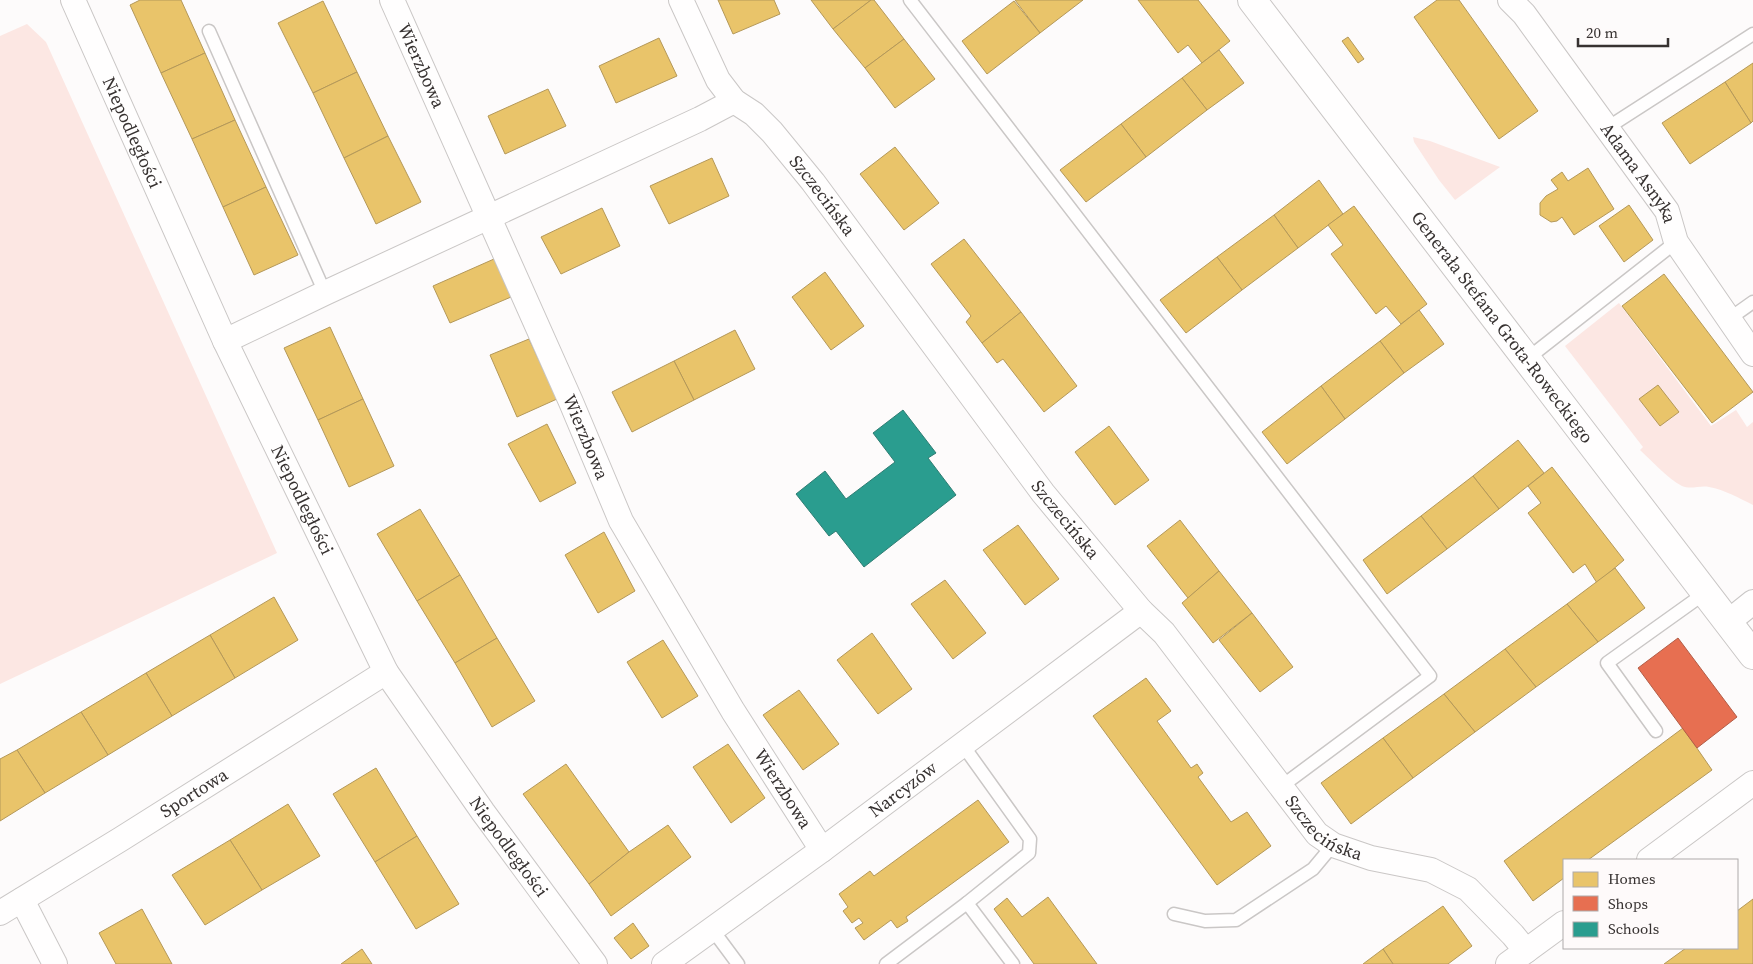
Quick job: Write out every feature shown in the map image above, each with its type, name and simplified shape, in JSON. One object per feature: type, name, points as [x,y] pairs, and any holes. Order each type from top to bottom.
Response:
[{"type":"street","name":"Niepodległości","points":[[73,0],[225,341],[386,672],[483,812],[595,964]]},
{"type":"street","name":"Wierzbowa","points":[[392,0],[571,402],[621,521],[733,711],[822,850]]},
{"type":"street","name":"Szczecińska","points":[[681,0],[718,80],[734,101],[754,114],[772,132],[813,182],[1043,493],[1141,611],[1164,633],[1317,834],[1333,845],[1371,858],[1431,870],[1468,889],[1513,935],[1517,958]]},
{"type":"street","name":"Generała Stefana Grota-Roweckiego","points":[[1252,0],[1753,656]]},
{"type":"street","name":"Adama Asnyka","points":[[1510,0],[1524,14],[1667,212],[1676,242],[1753,354]]},
{"type":"street","points":[[225,341],[325,292],[700,119],[734,101]]},
{"type":"street","points":[[1728,622],[1753,602]]},
{"type":"street","name":"Narcyzów","points":[[664,964],[822,850],[1141,611]]},
{"type":"street","name":"Sportowa","points":[[0,913],[386,672]]},
{"type":"street","points":[[1650,859],[1753,783]]},
{"type":"street","points":[[22,900],[55,964]]},
{"type":"street","points":[[1517,958],[1563,924]]},
{"type":"lane","points":[[910,0],[1430,676],[1282,786]]},
{"type":"lane","points":[[209,31],[325,292]]},
{"type":"lane","points":[[1607,128],[1753,34]]},
{"type":"lane","points":[[1527,359],[1676,242]]},
{"type":"lane","points":[[1729,319],[1753,302]]},
{"type":"lane","points":[[1656,731],[1607,663],[1705,593]]},
{"type":"lane","points":[[886,964],[1029,853],[1030,839],[962,744]]},
{"type":"lane","points":[[1174,914],[1205,920],[1236,920],[1312,869],[1333,845]]},
{"type":"lane","points":[[968,902],[1014,964]]},
{"type":"lane","points":[[712,929],[738,964]]},
{"type":"shaded area","points":[[27,24],[46,42],[277,553],[0,684],[0,36]]},
{"type":"shaded area","points":[[1413,137],[1430,141],[1500,167],[1455,200],[1439,180],[1414,142]]},
{"type":"shaded area","points":[[1619,303],[1711,426],[1736,410],[1747,427],[1753,422],[1753,505],[1715,488],[1689,488],[1676,483],[1640,450],[1643,447],[1565,346]]},
{"type":"building: Homes","points":[[140,0],[181,0],[205,53],[161,73],[130,5]]},
{"type":"building: Homes","points":[[718,0],[774,0],[780,14],[733,34]]},
{"type":"building: Homes","points":[[811,0],[871,0],[833,29]]},
{"type":"building: Homes","points":[[871,0],[874,0],[904,39],[865,68],[833,29]]},
{"type":"building: Homes","points":[[1015,0],[1083,0],[1040,33]]},
{"type":"building: Homes","points":[[1138,0],[1198,0],[1230,41],[1202,63],[1188,45],[1178,53]]},
{"type":"building: Homes","points":[[1437,0],[1459,0],[1538,111],[1499,139],[1414,17]]},
{"type":"building: Homes","points":[[323,1],[357,72],[313,93],[278,23]]},
{"type":"building: Homes","points":[[1014,1],[1040,33],[987,74],[962,41]]},
{"type":"building: Homes","points":[[1348,37],[1364,59],[1358,63],[1342,41]]},
{"type":"building: Homes","points":[[659,38],[677,76],[616,103],[599,66]]},
{"type":"building: Homes","points":[[904,39],[935,79],[895,108],[865,68]]},
{"type":"building: Homes","points":[[1219,50],[1244,83],[1207,110],[1182,78]]},
{"type":"building: Homes","points":[[205,53],[235,120],[192,139],[161,73]]},
{"type":"building: Homes","points":[[1753,63],[1753,121],[1751,123],[1725,82]]},
{"type":"building: Homes","points":[[357,72],[388,136],[344,158],[313,93]]},
{"type":"building: Homes","points":[[1182,78],[1207,110],[1146,157],[1121,124]]},
{"type":"building: Homes","points":[[1725,82],[1751,123],[1690,164],[1662,123]]},
{"type":"building: Homes","points":[[548,89],[566,126],[505,154],[488,116]]},
{"type":"building: Homes","points":[[235,120],[266,187],[223,207],[192,139]]},
{"type":"building: Homes","points":[[1121,124],[1146,157],[1086,202],[1060,170]]},
{"type":"building: Homes","points":[[388,136],[421,202],[376,224],[344,158]]},
{"type":"building: Homes","points":[[895,147],[939,203],[904,230],[860,174]]},
{"type":"building: Homes","points":[[712,158],[729,196],[669,224],[650,186]]},
{"type":"building: Homes","points":[[1588,168],[1614,209],[1574,235],[1562,217],[1557,221],[1551,222],[1540,215],[1540,203],[1546,196],[1558,189],[1551,180],[1562,172],[1568,181]]},
{"type":"building: Homes","points":[[1319,180],[1343,214],[1298,248],[1274,215]]},
{"type":"building: Homes","points":[[266,187],[298,255],[254,275],[223,207]]},
{"type":"building: Homes","points":[[1629,205],[1653,240],[1624,262],[1599,226]]},
{"type":"building: Homes","points":[[1354,206],[1427,304],[1401,324],[1386,306],[1376,314],[1331,254],[1343,245],[1328,225]]},
{"type":"building: Homes","points":[[602,208],[620,246],[561,274],[541,237]]},
{"type":"building: Homes","points":[[1274,215],[1298,248],[1242,290],[1217,257]]},
{"type":"building: Homes","points":[[964,239],[1021,312],[982,343],[966,322],[971,316],[931,264]]},
{"type":"building: Homes","points":[[1217,257],[1242,290],[1186,333],[1160,300]]},
{"type":"building: Homes","points":[[494,259],[511,297],[450,323],[433,286]]},
{"type":"building: Homes","points":[[825,272],[864,326],[831,350],[792,297]]},
{"type":"building: Homes","points":[[1664,274],[1753,392],[1712,423],[1622,306]]},
{"type":"building: Homes","points":[[1419,310],[1444,344],[1404,373],[1380,341]]},
{"type":"building: Homes","points":[[1021,312],[1077,386],[1044,412],[1003,359],[997,363],[982,343]]},
{"type":"building: Homes","points":[[330,327],[363,399],[318,420],[284,348]]},
{"type":"building: Homes","points":[[735,330],[755,369],[694,400],[674,361]]},
{"type":"building: Homes","points":[[529,339],[557,399],[517,417],[490,355]]},
{"type":"building: Homes","points":[[1380,341],[1404,373],[1345,419],[1321,386]]},
{"type":"building: Homes","points":[[674,361],[694,400],[632,432],[612,392]]},
{"type":"building: Homes","points":[[1658,385],[1679,412],[1660,426],[1639,399]]},
{"type":"building: Homes","points":[[1321,386],[1345,419],[1287,464],[1262,432]]},
{"type":"building: Homes","points":[[363,399],[394,466],[349,487],[318,420]]},
{"type":"building: Homes","points":[[547,424],[576,483],[540,502],[508,444]]},
{"type":"building: Homes","points":[[1109,426],[1149,480],[1115,505],[1075,452]]},
{"type":"building: Homes","points":[[1518,440],[1544,473],[1499,509],[1473,476]]},
{"type":"building: Homes","points":[[1552,467],[1624,560],[1597,583],[1585,564],[1573,573],[1528,513],[1541,503],[1528,486]]},
{"type":"building: Homes","points":[[1473,476],[1499,509],[1447,549],[1421,516]]},
{"type":"building: Homes","points":[[420,509],[460,575],[417,601],[377,534]]},
{"type":"building: Homes","points":[[1421,516],[1447,549],[1387,594],[1363,560]]},
{"type":"building: Homes","points":[[1180,520],[1219,571],[1188,598],[1147,546]]},
{"type":"building: Homes","points":[[1018,525],[1059,579],[1025,605],[983,550]]},
{"type":"building: Homes","points":[[604,532],[635,591],[598,613],[565,555]]},
{"type":"building: Homes","points":[[1615,568],[1645,608],[1598,642],[1567,604]]},
{"type":"building: Homes","points":[[1219,571],[1252,613],[1213,643],[1182,603]]},
{"type":"building: Homes","points":[[460,575],[497,638],[455,663],[417,601]]},
{"type":"building: Homes","points":[[945,580],[986,633],[953,659],[911,604]]},
{"type":"building: Homes","points":[[274,597],[298,640],[235,678],[210,635]]},
{"type":"building: Homes","points":[[1567,604],[1598,642],[1536,687],[1505,649]]},
{"type":"building: Homes","points":[[1252,613],[1293,667],[1260,692],[1219,640]]},
{"type":"building: Homes","points":[[872,633],[912,689],[878,714],[837,660]]},
{"type":"building: Homes","points":[[210,635],[235,678],[172,716],[146,673]]},
{"type":"building: Homes","points":[[497,638],[535,701],[492,727],[455,663]]},
{"type":"building: Homes","points":[[663,640],[698,696],[662,718],[627,662]]},
{"type":"building: Homes","points":[[1505,649],[1536,687],[1475,732],[1444,694]]},
{"type":"building: Homes","points":[[146,673],[172,716],[108,755],[81,712]]},
{"type":"building: Homes","points":[[1146,678],[1171,711],[1157,721],[1191,768],[1197,764],[1203,773],[1198,777],[1231,822],[1247,812],[1271,846],[1217,885],[1093,716]]},
{"type":"building: Homes","points":[[799,690],[839,744],[803,770],[763,715]]},
{"type":"building: Homes","points":[[1444,694],[1475,732],[1413,778],[1383,738]]},
{"type":"building: Homes","points":[[81,712],[108,755],[45,793],[17,750]]},
{"type":"building: Homes","points":[[1683,728],[1712,770],[1589,859],[1563,859],[1563,879],[1533,901],[1504,861]]},
{"type":"building: Homes","points":[[1383,738],[1413,778],[1351,824],[1321,783]]},
{"type":"building: Homes","points":[[728,744],[765,798],[731,823],[693,767]]},
{"type":"building: Homes","points":[[17,750],[45,793],[0,821],[0,759]]},
{"type":"building: Homes","points":[[566,764],[629,852],[589,884],[523,794]]},
{"type":"building: Homes","points":[[376,768],[417,836],[375,862],[333,794]]},
{"type":"building: Homes","points":[[978,800],[1009,842],[906,917],[908,921],[897,928],[891,920],[864,940],[855,928],[863,923],[859,918],[852,923],[843,911],[848,907],[839,894],[870,871],[874,876]]},
{"type":"building: Homes","points":[[288,804],[320,856],[262,890],[230,840]]},
{"type":"building: Homes","points":[[668,825],[691,857],[611,916],[589,884],[629,852]]},
{"type":"building: Homes","points":[[417,836],[459,904],[416,929],[375,862]]},
{"type":"building: Homes","points":[[230,840],[262,890],[205,925],[172,875]]},
{"type":"building: Homes","points":[[1048,897],[1097,964],[1034,964],[994,909],[1007,898],[1022,917]]},
{"type":"building: Homes","points":[[1753,899],[1753,964],[1664,964],[1685,949],[1738,949],[1738,910]]},
{"type":"building: Homes","points":[[1443,906],[1472,946],[1448,964],[1393,964],[1383,949]]},
{"type":"building: Homes","points":[[142,909],[172,964],[116,964],[99,933]]},
{"type":"building: Homes","points":[[633,923],[649,946],[631,959],[614,938]]},
{"type":"building: Homes","points":[[362,949],[372,964],[341,964]]},
{"type":"building: Homes","points":[[1383,949],[1393,964],[1363,964]]},
{"type":"building: Shops","points":[[1678,638],[1737,717],[1697,748],[1638,668]]},
{"type":"building: Schools","points":[[903,410],[936,453],[928,458],[956,495],[864,567],[836,531],[829,536],[796,494],[825,471],[846,499],[895,462],[873,433]]}]
